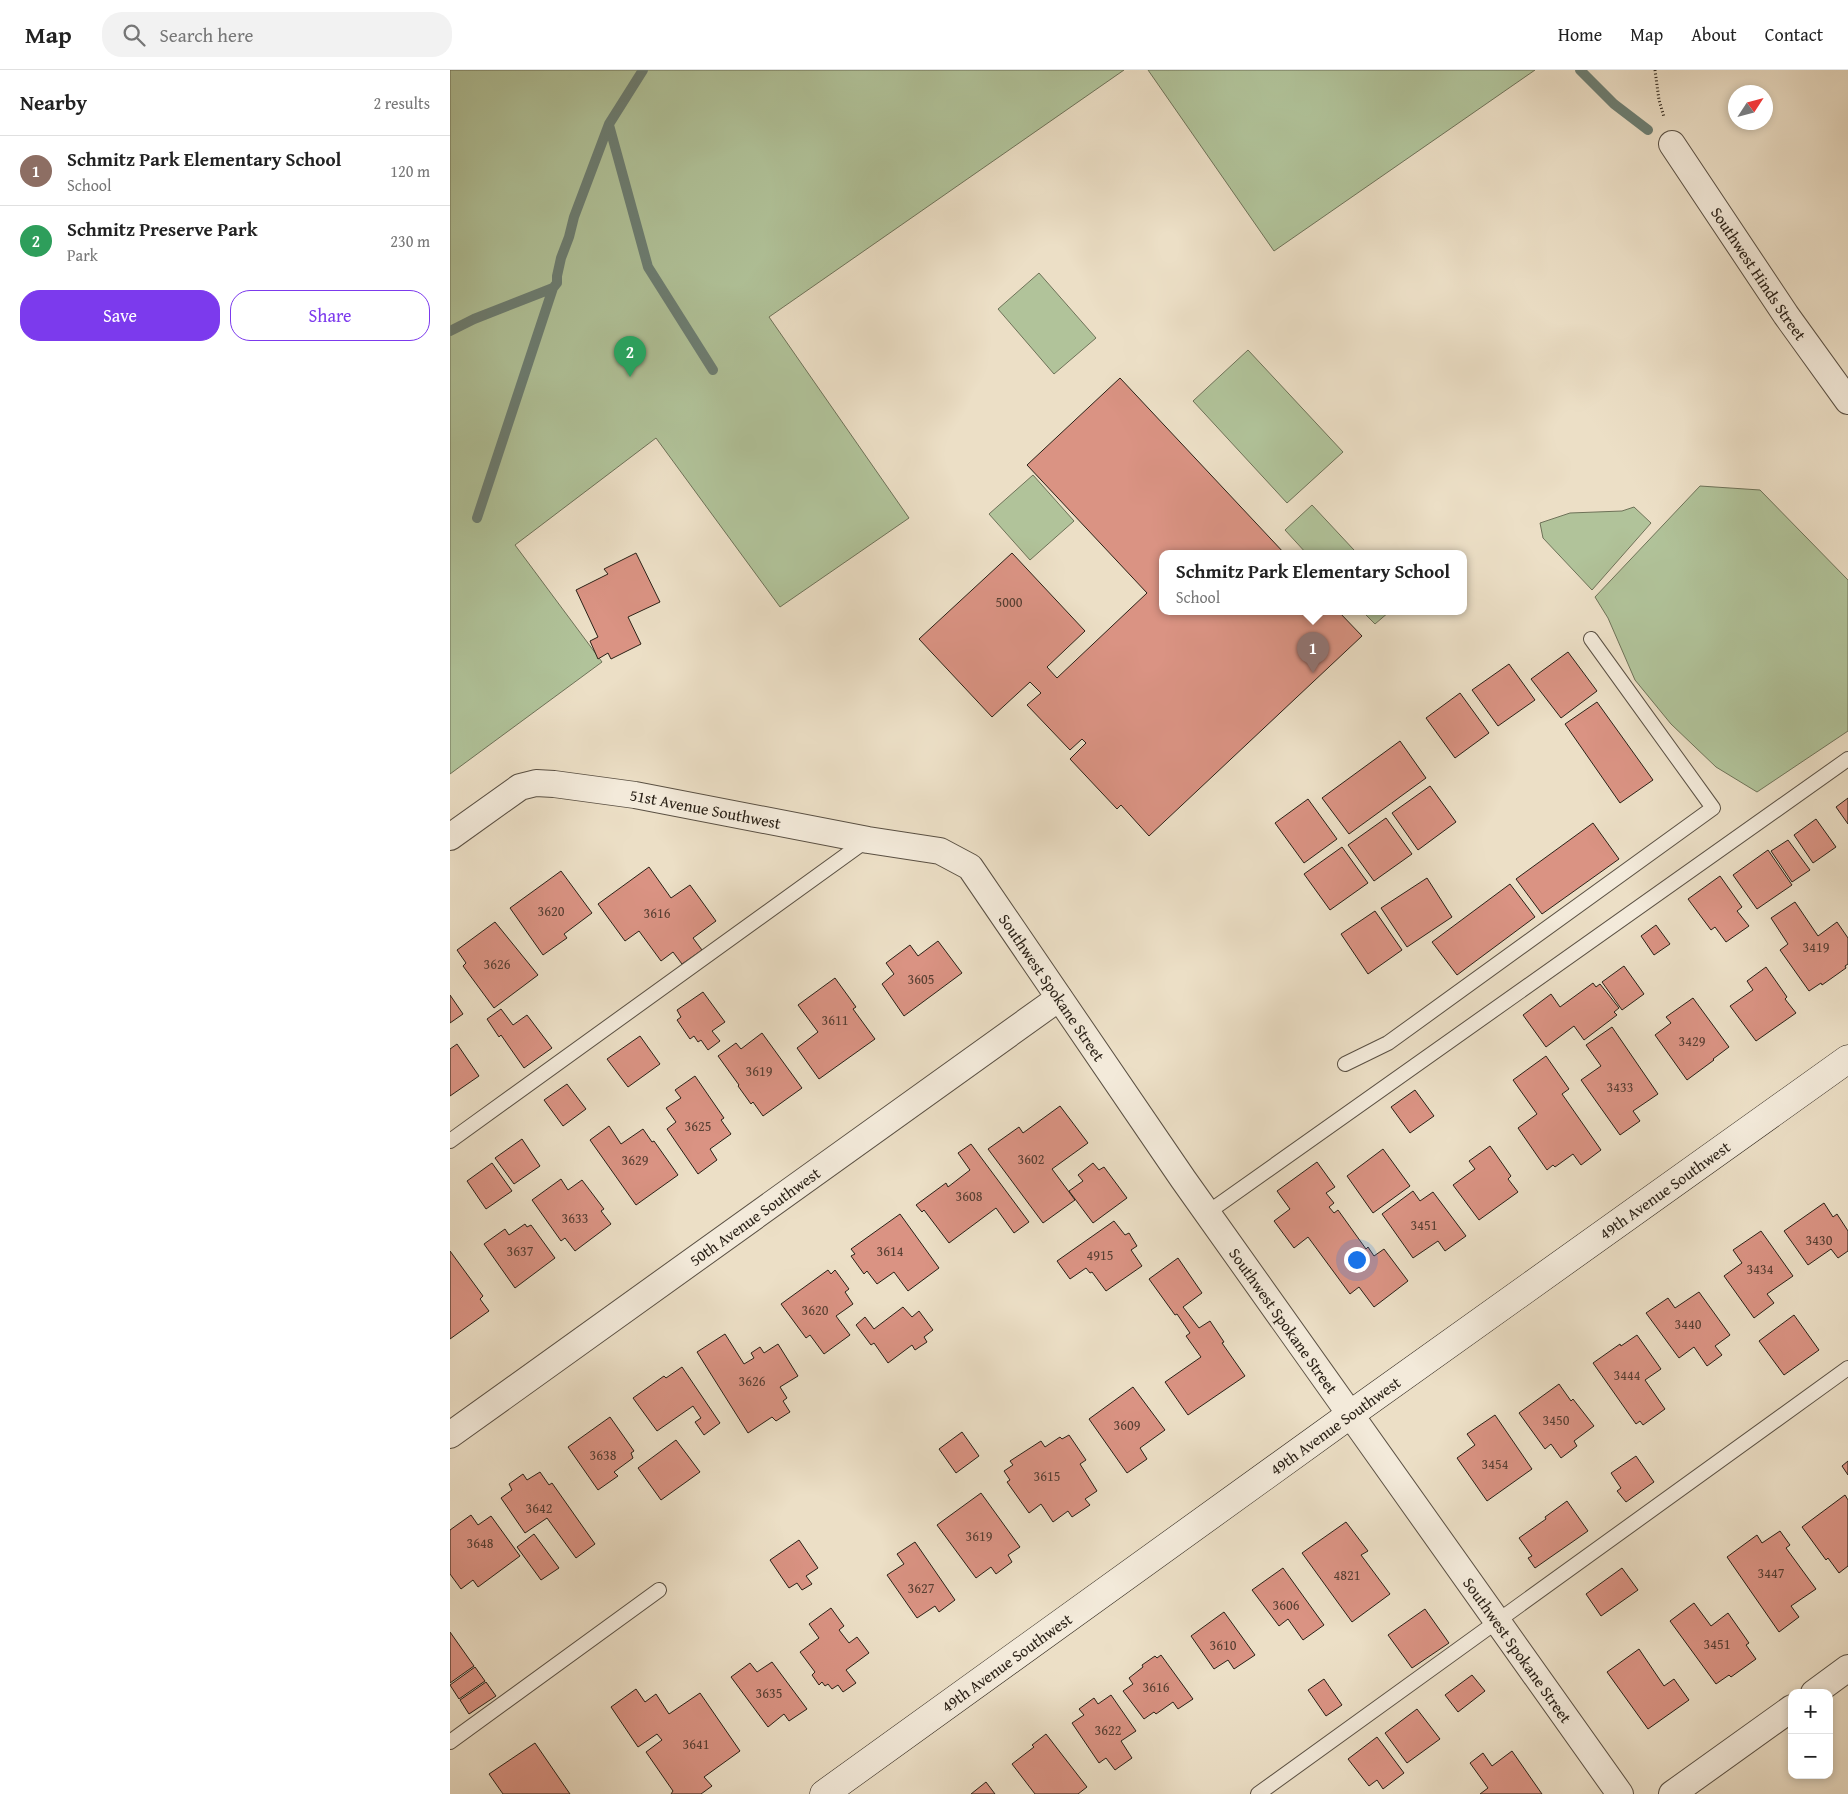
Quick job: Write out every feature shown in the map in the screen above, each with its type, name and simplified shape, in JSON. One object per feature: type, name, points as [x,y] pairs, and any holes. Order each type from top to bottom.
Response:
[{"type":"street","name":"Southwest Hinds Street","points":[[1672,144],[1786,315],[1848,401]]},
{"type":"street","name":"51st Avenue Southwest","points":[[450,837],[520,787],[536,783],[635,795],[868,840],[940,851],[970,867]]},
{"type":"street","name":"Southwest Spokane Street","points":[[970,867],[1207,1212],[1620,1794]]},
{"type":"street","name":"50th Avenue Southwest","points":[[450,1435],[1059,998]]},
{"type":"street","name":"49th Avenue Southwest","points":[[824,1794],[1848,1059]]},
{"type":"street","points":[[1819,1689],[1848,1668]]},
{"type":"street","points":[[1672,1794],[1788,1711]]},
{"type":"lane","points":[[1346,1064],[1388,1042],[1713,808],[1591,639]]},
{"type":"lane","points":[[1207,1212],[1848,759]]},
{"type":"lane","points":[[450,1141],[868,840]]},
{"type":"lane","points":[[1258,1794],[1848,1368]]},
{"type":"lane","points":[[450,1742],[659,1590]]},
{"type":"path","points":[[1655,70],[1659,100],[1672,144]]},
{"type":"green space","points":[[450,70],[1124,70],[769,317],[909,518],[780,607],[656,438],[515,545],[602,662],[450,774]]},
{"type":"green space","points":[[1148,70],[1535,70],[1274,251]]},
{"type":"green space","points":[[1039,273],[1096,338],[1054,374],[998,309]]},
{"type":"green space","points":[[1248,350],[1343,452],[1287,503],[1193,401]]},
{"type":"green space","points":[[1033,475],[1074,521],[1030,560],[989,514]]},
{"type":"green space","points":[[1700,486],[1760,490],[1848,580],[1848,731],[1757,792],[1716,767],[1671,724],[1635,680],[1608,618],[1595,597]]},
{"type":"green space","points":[[1312,505],[1354,550],[1303,550],[1285,530]]},
{"type":"green space","points":[[1634,507],[1651,523],[1592,590],[1543,538],[1540,523],[1570,513],[1622,511]]},
{"type":"green space","points":[[1366,615],[1386,615],[1375,624]]},
{"type":"building","points":[[1120,378],[1281,550],[1159,550],[1159,615],[1342,615],[1362,636],[1149,836],[1121,805],[1117,809],[1070,759],[1086,743],[1082,739],[1070,750],[1027,705],[1041,693],[1030,682],[992,717],[919,639],[1012,553],[1085,631],[1047,667],[1057,678],[1147,593],[1027,465]]},
{"type":"building","points":[[636,553],[660,602],[628,617],[641,644],[611,659],[608,653],[598,659],[590,641],[598,637],[576,590],[608,574],[604,569]]},
{"type":"building","points":[[1568,652],[1597,691],[1561,718],[1531,679]]},
{"type":"building","points":[[1509,664],[1535,700],[1498,726],[1472,690]]},
{"type":"building","points":[[1460,693],[1489,733],[1455,758],[1426,718]]},
{"type":"building","points":[[1597,702],[1653,780],[1620,803],[1565,724]]},
{"type":"building","points":[[1400,741],[1426,778],[1349,834],[1322,798]]},
{"type":"building","points":[[1430,786],[1456,822],[1418,850],[1392,813]]},
{"type":"building","points":[[1848,798],[1848,824],[1836,807]]},
{"type":"building","points":[[1308,799],[1337,839],[1304,863],[1275,823]]},
{"type":"building","points":[[1386,818],[1412,854],[1374,881],[1348,845]]},
{"type":"building","points":[[1816,819],[1836,847],[1813,863],[1794,835]]},
{"type":"building","points":[[1593,823],[1619,859],[1542,914],[1516,879]]},
{"type":"building","points":[[1788,840],[1810,870],[1792,882],[1771,851]]},
{"type":"building","points":[[1342,847],[1368,883],[1330,910],[1304,874]]},
{"type":"building","points":[[1768,850],[1792,885],[1757,909],[1733,875]]},
{"type":"building","points":[[649,867],[671,898],[690,885],[716,921],[693,938],[702,950],[682,964],[673,952],[661,961],[639,931],[625,941],[598,904]]},
{"type":"building","points":[[561,871],[592,913],[564,934],[567,938],[543,955],[510,908]]},
{"type":"building","points":[[1720,876],[1742,907],[1737,911],[1749,926],[1726,942],[1715,927],[1711,930],[1688,899]]},
{"type":"building","points":[[1427,878],[1452,917],[1407,947],[1381,908]]},
{"type":"building","points":[[1510,884],[1535,917],[1457,975],[1432,942]]},
{"type":"building","points":[[1795,902],[1818,936],[1837,922],[1848,938],[1848,964],[1845,966],[1846,968],[1822,985],[1821,983],[1809,991],[1780,950],[1788,944],[1771,918]]},
{"type":"building","points":[[1375,911],[1402,950],[1368,974],[1341,934]]},
{"type":"building","points":[[495,922],[538,975],[494,1008],[463,966],[466,963],[457,950]]},
{"type":"building","points":[[1656,925],[1670,944],[1654,955],[1641,936]]},
{"type":"building","points":[[938,941],[962,973],[904,1016],[882,984],[894,974],[886,963],[910,945],[918,956]]},
{"type":"building","points":[[1624,966],[1644,994],[1622,1010],[1602,982]]},
{"type":"building","points":[[1766,967],[1787,997],[1785,999],[1796,1013],[1756,1041],[1730,1006],[1753,990],[1747,981]]},
{"type":"building","points":[[835,978],[856,1007],[853,1009],[875,1039],[819,1079],[797,1048],[818,1032],[798,1005]]},
{"type":"building","points":[[1593,983],[1596,987],[1600,984],[1619,1008],[1614,1012],[1617,1015],[1584,1040],[1574,1026],[1546,1047],[1523,1015],[1551,994],[1560,1007]]},
{"type":"building","points":[[703,992],[725,1022],[712,1031],[720,1041],[708,1050],[701,1040],[698,1042],[694,1036],[690,1039],[677,1020],[681,1017],[677,1010]]},
{"type":"building","points":[[450,995],[463,1014],[450,1023]]},
{"type":"building","points":[[1693,998],[1729,1047],[1687,1080],[1655,1035],[1671,1023],[1666,1017]]},
{"type":"building","points":[[501,1009],[513,1025],[527,1015],[552,1048],[524,1068],[501,1035],[499,1037],[487,1019]]},
{"type":"building","points":[[1612,1027],[1658,1094],[1633,1111],[1640,1121],[1620,1135],[1581,1080],[1601,1066],[1586,1045]]},
{"type":"building","points":[[762,1033],[802,1088],[763,1116],[753,1102],[751,1104],[718,1056],[736,1043],[741,1049]]},
{"type":"building","points":[[640,1036],[660,1064],[628,1087],[607,1059]]},
{"type":"building","points":[[457,1044],[479,1076],[450,1096],[450,1049]]},
{"type":"building","points":[[1546,1056],[1569,1089],[1562,1094],[1601,1150],[1581,1165],[1573,1154],[1555,1167],[1553,1165],[1547,1170],[1518,1128],[1537,1114],[1513,1080]]},
{"type":"building","points":[[695,1076],[724,1118],[721,1120],[731,1134],[710,1149],[717,1160],[698,1174],[667,1129],[676,1122],[666,1108],[681,1098],[675,1090]]},
{"type":"building","points":[[567,1084],[586,1109],[563,1126],[544,1100]]},
{"type":"building","points":[[1415,1090],[1434,1116],[1410,1133],[1391,1107]]},
{"type":"building","points":[[1060,1106],[1088,1143],[1052,1169],[1075,1200],[1043,1223],[988,1149],[1019,1127],[1023,1133]]},
{"type":"building","points":[[609,1126],[621,1144],[643,1129],[678,1175],[636,1205],[590,1140]]},
{"type":"building","points":[[522,1139],[540,1166],[514,1184],[495,1158]]},
{"type":"building","points":[[971,1144],[1029,1222],[1014,1233],[996,1208],[949,1243],[924,1210],[922,1212],[916,1205],[946,1183],[948,1187],[970,1170],[958,1153]]},
{"type":"building","points":[[1490,1146],[1511,1176],[1508,1179],[1518,1192],[1479,1220],[1453,1185],[1475,1169],[1469,1161]]},
{"type":"building","points":[[1383,1149],[1410,1186],[1373,1213],[1347,1176]]},
{"type":"building","points":[[1317,1162],[1335,1187],[1326,1193],[1334,1203],[1329,1207],[1334,1213],[1338,1210],[1366,1249],[1368,1247],[1374,1256],[1384,1249],[1408,1281],[1374,1307],[1359,1287],[1350,1294],[1308,1237],[1294,1248],[1274,1221],[1290,1209],[1277,1191]]},
{"type":"building","points":[[492,1163],[512,1191],[486,1209],[467,1181]]},
{"type":"building","points":[[1093,1163],[1099,1170],[1104,1167],[1127,1198],[1093,1223],[1069,1191],[1083,1181],[1078,1175]]},
{"type":"building","points":[[561,1179],[568,1190],[582,1180],[604,1209],[601,1211],[611,1224],[575,1251],[565,1238],[561,1241],[532,1200]]},
{"type":"building","points":[[1413,1191],[1420,1201],[1433,1192],[1466,1236],[1445,1251],[1438,1241],[1413,1258],[1382,1214]]},
{"type":"building","points":[[1824,1203],[1833,1217],[1837,1214],[1848,1231],[1848,1251],[1838,1258],[1831,1249],[1808,1265],[1784,1231]]},
{"type":"building","points":[[900,1214],[939,1268],[908,1291],[894,1272],[877,1284],[867,1271],[864,1274],[851,1256],[855,1254],[851,1249]]},
{"type":"building","points":[[1114,1221],[1125,1235],[1129,1233],[1137,1246],[1131,1250],[1142,1266],[1106,1291],[1092,1272],[1090,1273],[1086,1268],[1070,1279],[1057,1261]]},
{"type":"building","points":[[525,1224],[527,1227],[531,1225],[555,1258],[515,1288],[484,1244],[505,1229],[509,1235]]},
{"type":"building","points":[[1761,1231],[1793,1276],[1767,1294],[1774,1303],[1754,1318],[1724,1276],[1742,1263],[1733,1250]]},
{"type":"building","points":[[450,1251],[483,1296],[480,1299],[489,1311],[450,1339]]},
{"type":"building","points":[[1178,1258],[1202,1293],[1183,1307],[1199,1328],[1210,1321],[1224,1342],[1222,1343],[1245,1376],[1188,1415],[1165,1382],[1201,1357],[1186,1336],[1190,1333],[1149,1279]]},
{"type":"building","points":[[828,1270],[831,1274],[835,1270],[849,1289],[845,1292],[853,1304],[836,1316],[850,1335],[824,1354],[810,1335],[806,1338],[781,1304]]},
{"type":"building","points":[[1699,1292],[1730,1335],[1715,1346],[1722,1355],[1707,1366],[1694,1347],[1679,1358],[1646,1313],[1668,1298],[1675,1308]]},
{"type":"building","points":[[903,1307],[912,1317],[919,1311],[933,1330],[924,1337],[927,1342],[915,1350],[912,1345],[888,1363],[874,1343],[871,1345],[856,1325],[865,1317],[874,1329]]},
{"type":"building","points":[[1794,1315],[1819,1350],[1784,1375],[1759,1341]]},
{"type":"building","points":[[725,1334],[744,1364],[754,1358],[751,1353],[760,1347],[764,1353],[778,1344],[798,1376],[780,1387],[787,1398],[783,1401],[790,1412],[776,1421],[772,1417],[748,1433],[697,1352]]},
{"type":"building","points":[[1637,1335],[1661,1369],[1645,1380],[1665,1409],[1643,1425],[1640,1421],[1636,1424],[1593,1363],[1620,1344],[1621,1346]]},
{"type":"building","points":[[682,1367],[720,1423],[704,1435],[695,1422],[701,1418],[693,1406],[657,1431],[633,1398],[664,1376],[666,1378]]},
{"type":"building","points":[[1559,1384],[1571,1401],[1573,1399],[1594,1426],[1574,1441],[1577,1446],[1561,1458],[1551,1444],[1545,1449],[1519,1413]]},
{"type":"building","points":[[1133,1387],[1165,1430],[1140,1448],[1147,1459],[1127,1473],[1089,1419]]},
{"type":"building","points":[[1495,1415],[1532,1469],[1487,1501],[1457,1458],[1475,1445],[1467,1434]]},
{"type":"building","points":[[610,1417],[634,1451],[631,1453],[633,1458],[614,1472],[618,1476],[598,1490],[568,1447]]},
{"type":"building","points":[[962,1432],[979,1456],[956,1473],[939,1449]]},
{"type":"building","points":[[1069,1435],[1086,1460],[1080,1464],[1097,1491],[1085,1499],[1090,1505],[1072,1517],[1068,1511],[1053,1522],[1041,1504],[1029,1513],[1007,1482],[1010,1480],[1004,1471],[1013,1465],[1010,1461],[1041,1441],[1045,1447],[1060,1437],[1062,1439]]},
{"type":"building","points":[[676,1440],[700,1472],[661,1500],[638,1468]]},
{"type":"building","points":[[1636,1456],[1654,1482],[1626,1502],[1617,1491],[1621,1488],[1611,1473]]},
{"type":"building","points":[[1848,1461],[1848,1475],[1842,1466]]},
{"type":"building","points":[[540,1472],[549,1485],[552,1483],[595,1544],[576,1558],[547,1518],[525,1533],[501,1498],[512,1490],[509,1484],[523,1474],[527,1480]]},
{"type":"building","points":[[981,1493],[1020,1547],[1008,1555],[1012,1562],[996,1574],[991,1567],[976,1578],[937,1525]]},
{"type":"building","points":[[1845,1495],[1848,1500],[1848,1566],[1839,1573],[1828,1558],[1826,1560],[1802,1527]]},
{"type":"building","points":[[1567,1501],[1588,1531],[1535,1568],[1528,1558],[1532,1556],[1519,1538]]},
{"type":"building","points":[[471,1515],[478,1525],[491,1516],[520,1556],[478,1587],[473,1580],[461,1589],[450,1574],[450,1530]]},
{"type":"building","points":[[1346,1522],[1368,1551],[1361,1555],[1390,1594],[1352,1622],[1302,1553]]},
{"type":"building","points":[[1780,1531],[1790,1545],[1786,1548],[1816,1589],[1791,1606],[1799,1617],[1779,1632],[1727,1557],[1757,1535],[1762,1543]]},
{"type":"building","points":[[534,1534],[559,1568],[541,1580],[517,1547]]},
{"type":"building","points":[[799,1540],[818,1568],[806,1576],[812,1584],[802,1590],[797,1583],[789,1588],[770,1560]]},
{"type":"building","points":[[915,1542],[955,1600],[939,1612],[935,1606],[917,1618],[887,1575],[904,1564],[897,1554]]},
{"type":"building","points":[[1283,1568],[1324,1625],[1303,1640],[1288,1619],[1279,1626],[1252,1590]]},
{"type":"building","points":[[1622,1568],[1638,1590],[1601,1616],[1586,1594]]},
{"type":"building","points":[[1694,1603],[1711,1626],[1728,1613],[1749,1643],[1746,1645],[1756,1659],[1731,1677],[1729,1675],[1716,1684],[1670,1621]]},
{"type":"building","points":[[831,1608],[844,1626],[839,1630],[849,1643],[857,1637],[869,1653],[846,1670],[856,1683],[843,1692],[838,1685],[832,1689],[828,1684],[825,1686],[822,1682],[819,1685],[812,1675],[815,1672],[800,1652],[819,1638],[809,1624]]},
{"type":"building","points":[[1425,1609],[1449,1643],[1412,1668],[1388,1635]]},
{"type":"building","points":[[1224,1612],[1255,1655],[1234,1669],[1228,1660],[1214,1669],[1191,1636]]},
{"type":"building","points":[[450,1632],[474,1666],[450,1683]]},
{"type":"building","points":[[1639,1649],[1664,1686],[1674,1679],[1689,1700],[1648,1729],[1607,1672]]},
{"type":"building","points":[[1161,1655],[1193,1699],[1178,1709],[1173,1702],[1156,1714],[1154,1712],[1144,1719],[1123,1691],[1133,1684],[1129,1678],[1143,1667],[1142,1665],[1155,1656],[1157,1658]]},
{"type":"building","points":[[772,1662],[807,1709],[789,1721],[784,1714],[768,1727],[731,1677],[750,1663],[757,1672]]},
{"type":"building","points":[[475,1667],[485,1681],[459,1699],[450,1685]]},
{"type":"building","points":[[1472,1675],[1485,1691],[1458,1712],[1445,1695]]},
{"type":"building","points":[[1324,1679],[1342,1705],[1326,1716],[1308,1690]]},
{"type":"building","points":[[486,1682],[496,1696],[469,1714],[460,1700]]},
{"type":"building","points":[[636,1689],[645,1702],[656,1694],[669,1714],[700,1693],[740,1751],[704,1777],[712,1786],[701,1794],[671,1794],[673,1791],[646,1752],[662,1740],[657,1734],[638,1747],[611,1707]]},
{"type":"building","points":[[1111,1695],[1136,1731],[1121,1741],[1132,1758],[1115,1770],[1106,1758],[1099,1763],[1072,1723],[1084,1715],[1079,1709],[1094,1698],[1098,1704]]},
{"type":"building","points":[[1417,1709],[1440,1739],[1407,1763],[1385,1733]]},
{"type":"building","points":[[1046,1734],[1087,1787],[1078,1794],[1035,1794],[1012,1764],[1034,1747],[1032,1745]]},
{"type":"building","points":[[1377,1737],[1404,1773],[1383,1789],[1377,1780],[1369,1786],[1348,1759]]},
{"type":"building","points":[[535,1743],[570,1794],[503,1794],[489,1774]]},
{"type":"building","points":[[1512,1751],[1542,1794],[1480,1794],[1488,1788],[1470,1763],[1483,1753],[1492,1766]]},
{"type":"building","points":[[986,1782],[995,1794],[971,1794]]},
{"type":"waterway","points":[[477,518],[553,288],[557,283],[561,258],[574,217],[609,124],[643,70]]},
{"type":"waterway","points":[[1580,70],[1614,104],[1648,130]]},
{"type":"waterway","points":[[609,125],[648,267],[713,370]]},
{"type":"waterway","points":[[450,331],[474,319],[553,288]]},
{"type":"place","name":"Schmitz Preserve Park","points":[[630,377]]},
{"type":"place","name":"Schmitz Park Elementary School","points":[[1313,673]]}]
